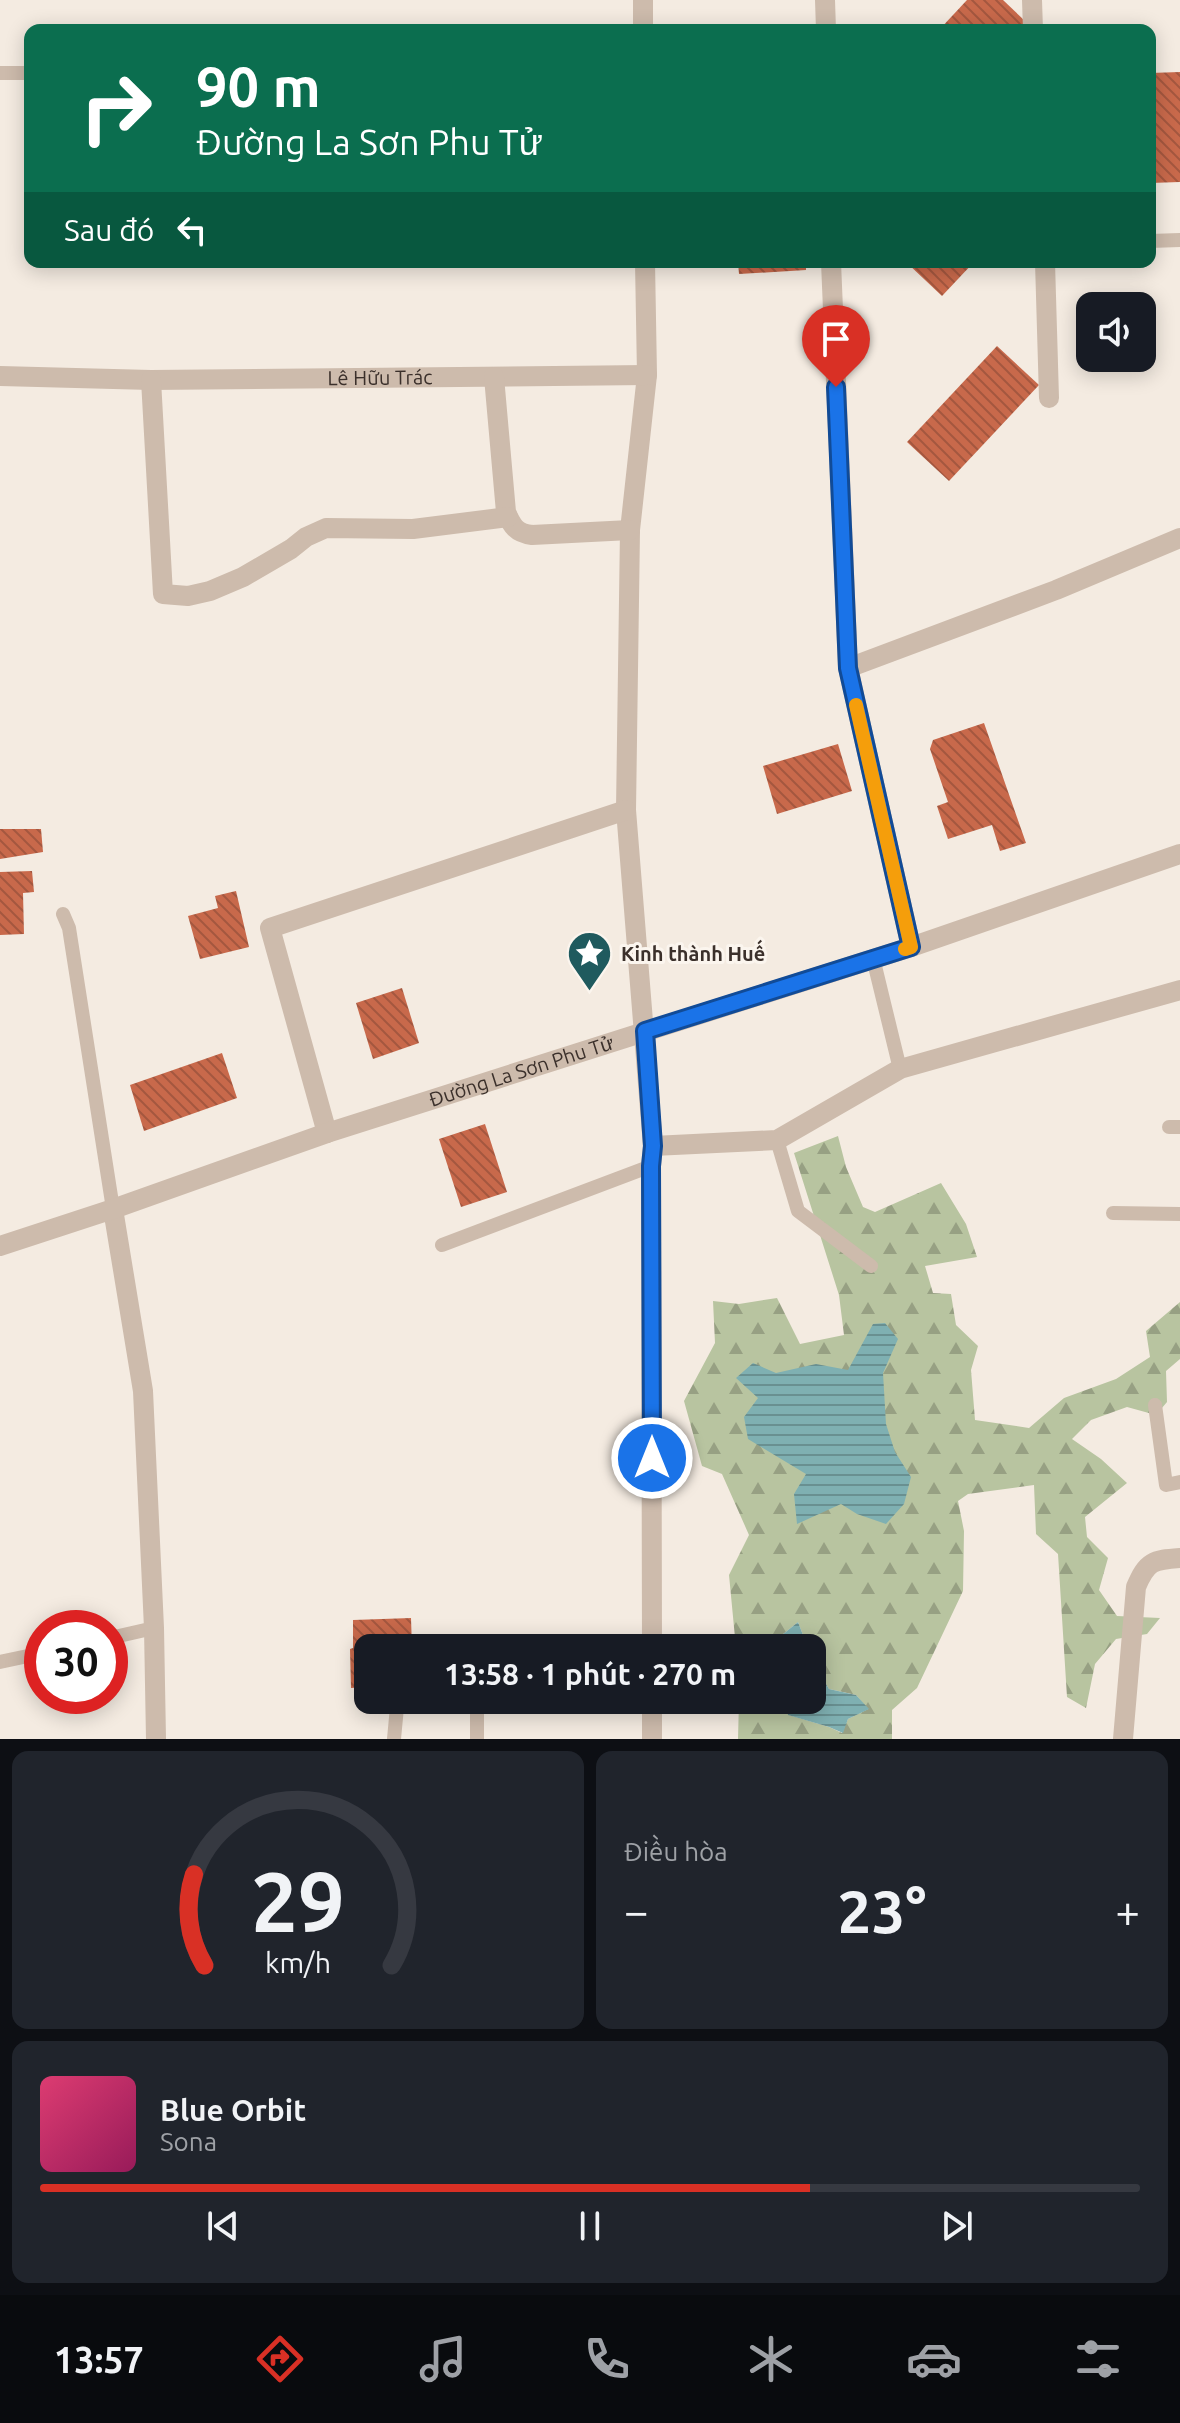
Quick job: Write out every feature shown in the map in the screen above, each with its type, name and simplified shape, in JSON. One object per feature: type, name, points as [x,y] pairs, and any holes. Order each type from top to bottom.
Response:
[{"type":"street","points":[[643,0],[643,24]]},
{"type":"street","points":[[825,0],[826,24]]},
{"type":"street","points":[[1032,0],[1033,24]]},
{"type":"street","points":[[645,268],[647,375],[630,530],[626,810],[652,1156],[652,1634]]},
{"type":"street","points":[[831,268],[848,668],[911,947]]},
{"type":"street","points":[[1045,268],[1049,398]]},
{"type":"street","name":"Lê Hữu Trác","points":[[0,376],[151,380],[647,375]]},
{"type":"street","points":[[494,377],[506,512],[518,532],[532,535],[630,530]]},
{"type":"street","points":[[151,380],[163,594],[188,596],[210,591],[243,577],[306,537],[326,528],[413,529],[508,517]]},
{"type":"street","points":[[848,668],[1056,590],[1180,538]]},
{"type":"street","points":[[327,1133],[270,928],[626,810]]},
{"type":"street","name":"Đường La Sơn Phu Tử","points":[[0,1246],[327,1133],[911,947],[1180,854]]},
{"type":"street","points":[[652,1156],[777,1140],[900,1069],[1180,990]]},
{"type":"street","points":[[113,1209],[143,1391],[156,1739]]},
{"type":"street","points":[[1123,1739],[1136,1587],[1150,1564],[1157,1560],[1180,1558]]},
{"type":"street","points":[[652,1714],[652,1739]]},
{"type":"lane","points":[[0,73],[24,73]]},
{"type":"lane","points":[[1156,241],[1180,240]]},
{"type":"lane","points":[[63,914],[69,928],[113,1209]]},
{"type":"lane","points":[[873,958],[900,1069]]},
{"type":"lane","points":[[777,1140],[798,1211],[871,1266]]},
{"type":"lane","points":[[442,1245],[652,1156]]},
{"type":"lane","points":[[1113,1213],[1180,1214]]},
{"type":"lane","points":[[1155,1405],[1166,1485],[1180,1482]]},
{"type":"lane","points":[[128,1634],[154,1628]]},
{"type":"lane","points":[[0,1662],[24,1657]]},
{"type":"lane","points":[[394,1739],[396,1714]]},
{"type":"lane","points":[[477,1714],[477,1739]]},
{"type":"green space","points":[[838,1136],[846,1167],[863,1207],[875,1212],[941,1183],[966,1224],[977,1257],[925,1266],[933,1293],[951,1294],[956,1325],[978,1346],[971,1370],[975,1420],[1029,1428],[1064,1398],[1116,1379],[1150,1357],[1146,1331],[1180,1302],[1180,1359],[1166,1371],[1167,1402],[1156,1415],[1127,1407],[1091,1420],[1072,1439],[1101,1459],[1127,1483],[1085,1517],[1087,1537],[1108,1558],[1099,1590],[1117,1616],[1160,1618],[1147,1634],[1116,1639],[1095,1664],[1086,1708],[1067,1697],[1058,1554],[1036,1534],[1034,1485],[968,1494],[958,1501],[964,1531],[963,1591],[917,1688],[892,1710],[892,1739],[738,1739],[739,1714],[789,1714],[842,1733],[848,1719],[868,1709],[856,1695],[829,1689],[826,1684],[826,1634],[803,1634],[798,1622],[783,1634],[735,1634],[729,1575],[749,1535],[722,1474],[702,1466],[684,1401],[715,1343],[713,1301],[739,1304],[777,1298],[800,1344],[844,1335],[839,1295],[794,1153]]},
{"type":"water","points":[[885,1323],[898,1339],[883,1373],[886,1424],[895,1452],[911,1477],[904,1504],[886,1524],[857,1514],[841,1504],[797,1524],[794,1494],[806,1474],[748,1439],[744,1417],[758,1398],[736,1378],[753,1363],[776,1373],[816,1364],[848,1370],[873,1324]]},
{"type":"water","points":[[798,1622],[803,1634],[783,1634]]},
{"type":"water","points":[[826,1684],[829,1689],[856,1695],[869,1709],[848,1719],[843,1733],[788,1715],[826,1714]]},
{"type":"building","points":[[967,0],[1003,0],[1026,22],[1024,24],[945,24]]},
{"type":"building","points":[[1180,72],[1180,182],[1156,183],[1156,73]]},
{"type":"building","points":[[738,268],[806,268],[806,270],[739,274]]},
{"type":"building","points":[[912,268],[968,268],[942,296]]},
{"type":"building","points":[[997,346],[1039,385],[949,481],[907,442]]},
{"type":"building","points":[[984,723],[1026,843],[1000,851],[992,825],[948,839],[937,806],[948,802],[930,749],[933,740]]},
{"type":"building","points":[[838,744],[852,791],[777,814],[763,766]]},
{"type":"building","points":[[0,829],[41,829],[43,852],[0,859]]},
{"type":"building","points":[[32,871],[34,892],[23,893],[24,934],[0,935],[0,872]]},
{"type":"building","points":[[236,891],[249,947],[200,959],[188,916],[218,908],[215,896]]},
{"type":"building","points":[[402,988],[419,1043],[373,1059],[356,1003]]},
{"type":"building","points":[[222,1053],[237,1098],[144,1131],[130,1085]]},
{"type":"building","points":[[485,1124],[507,1192],[461,1207],[439,1139]]},
{"type":"building","points":[[411,1618],[412,1634],[354,1634],[354,1688],[351,1688],[350,1649],[353,1648],[353,1620]]},
{"type":"slow traffic","points":[[856,705],[911,947],[905,949]]},
{"type":"place","name":"Kinh thành Huế","points":[[590,993]]},
{"type":"route","points":[[652,1458],[653,1146],[645,1031],[911,947],[848,668],[836,387]]}]
